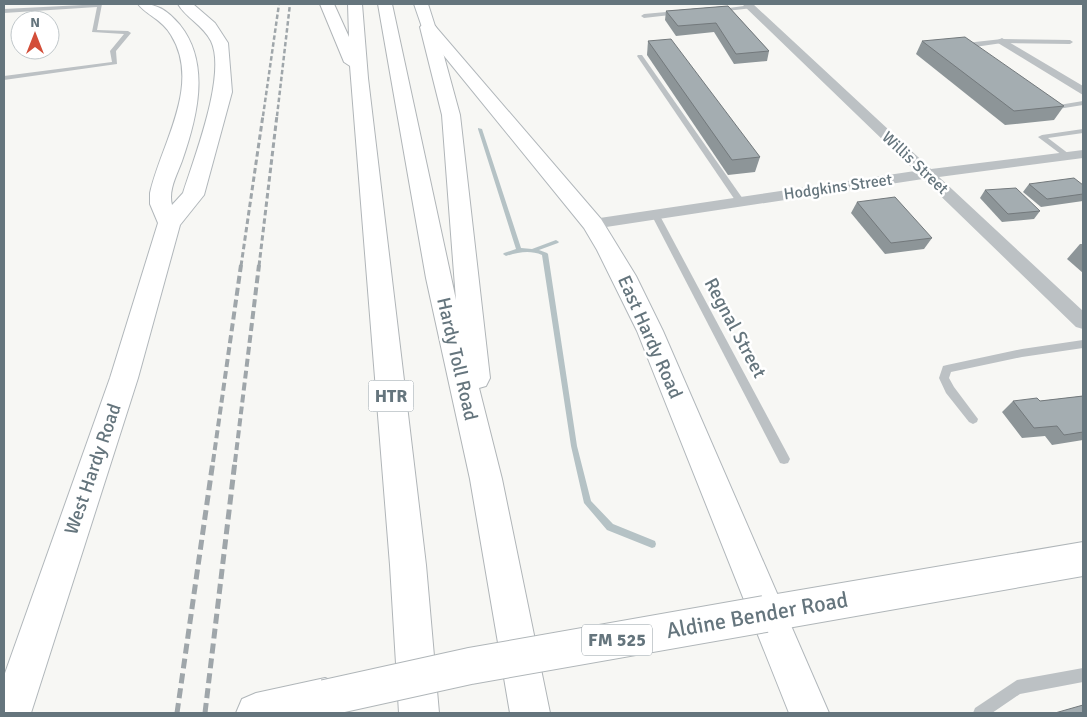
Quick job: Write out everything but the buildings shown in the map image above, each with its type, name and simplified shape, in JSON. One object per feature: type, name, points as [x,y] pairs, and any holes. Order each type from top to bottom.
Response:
[{"type":"main road","points":[[145,4],[166,18],[177,31],[187,48],[190,63],[191,89],[179,140],[160,199],[169,224]]},
{"type":"main road","name":"West Hardy Road","points":[[10,713],[124,378],[169,224],[193,195],[223,92],[224,73],[221,62],[220,43],[210,26],[185,4]]},
{"type":"main road","points":[[327,4],[359,78]]},
{"type":"main road","name":"HTR","points":[[355,4],[359,78],[408,565],[419,713]]},
{"type":"main road","name":"Hardy Toll Road","points":[[385,4],[438,278],[486,479],[530,713]]},
{"type":"main road","points":[[424,15],[451,115],[486,479]]},
{"type":"main road","name":"East Hardy Road","points":[[424,15],[592,224],[610,250],[640,308],[765,614],[809,713]]},
{"type":"main road","points":[[190,63],[221,62]]},
{"type":"main road","name":"Aldine Bender Road","points":[[256,713],[470,666],[1083,559]]},
{"type":"street","name":"Willis Street","points":[[749,5],[1083,322]]},
{"type":"street","points":[[1002,41],[1083,91]]},
{"type":"street","name":"Hodgkins Street","points":[[592,224],[927,174],[1083,154]]},
{"type":"lane","points":[[708,10],[749,5]]},
{"type":"lane","points":[[4,11],[100,6],[94,31],[128,33],[113,51],[115,63],[4,78]]},
{"type":"lane","points":[[644,16],[681,13]]},
{"type":"lane","points":[[974,50],[966,45],[1002,41],[1070,42]]},
{"type":"lane","points":[[640,56],[740,201]]},
{"type":"lane","points":[[1043,96],[1058,107],[1083,103]]},
{"type":"lane","points":[[1066,156],[1042,137],[1083,131]]},
{"type":"lane","name":"Regnal Street","points":[[655,214],[784,459]]},
{"type":"lane","points":[[973,419],[950,390],[944,378],[947,368],[1022,353],[1083,344]]},
{"type":"lane","points":[[980,713],[1017,687],[1083,675]]},
{"type":"waterway","points":[[480,129],[519,250]]},
{"type":"waterway","points":[[534,250],[556,242]]},
{"type":"waterway","points":[[506,254],[525,250],[545,254],[574,446],[588,503],[610,527],[652,544]]},
{"type":"railway","points":[[263,116],[279,4]]},
{"type":"railway","points":[[277,116],[290,4]]},
{"type":"railway","points":[[241,266],[263,115]]},
{"type":"railway","points":[[259,266],[277,115]]},
{"type":"railway","points":[[213,462],[241,265]]},
{"type":"railway","points":[[235,462],[259,265]]},
{"type":"railway","points":[[177,713],[213,461]]},
{"type":"railway","points":[[205,713],[235,461]]}]
